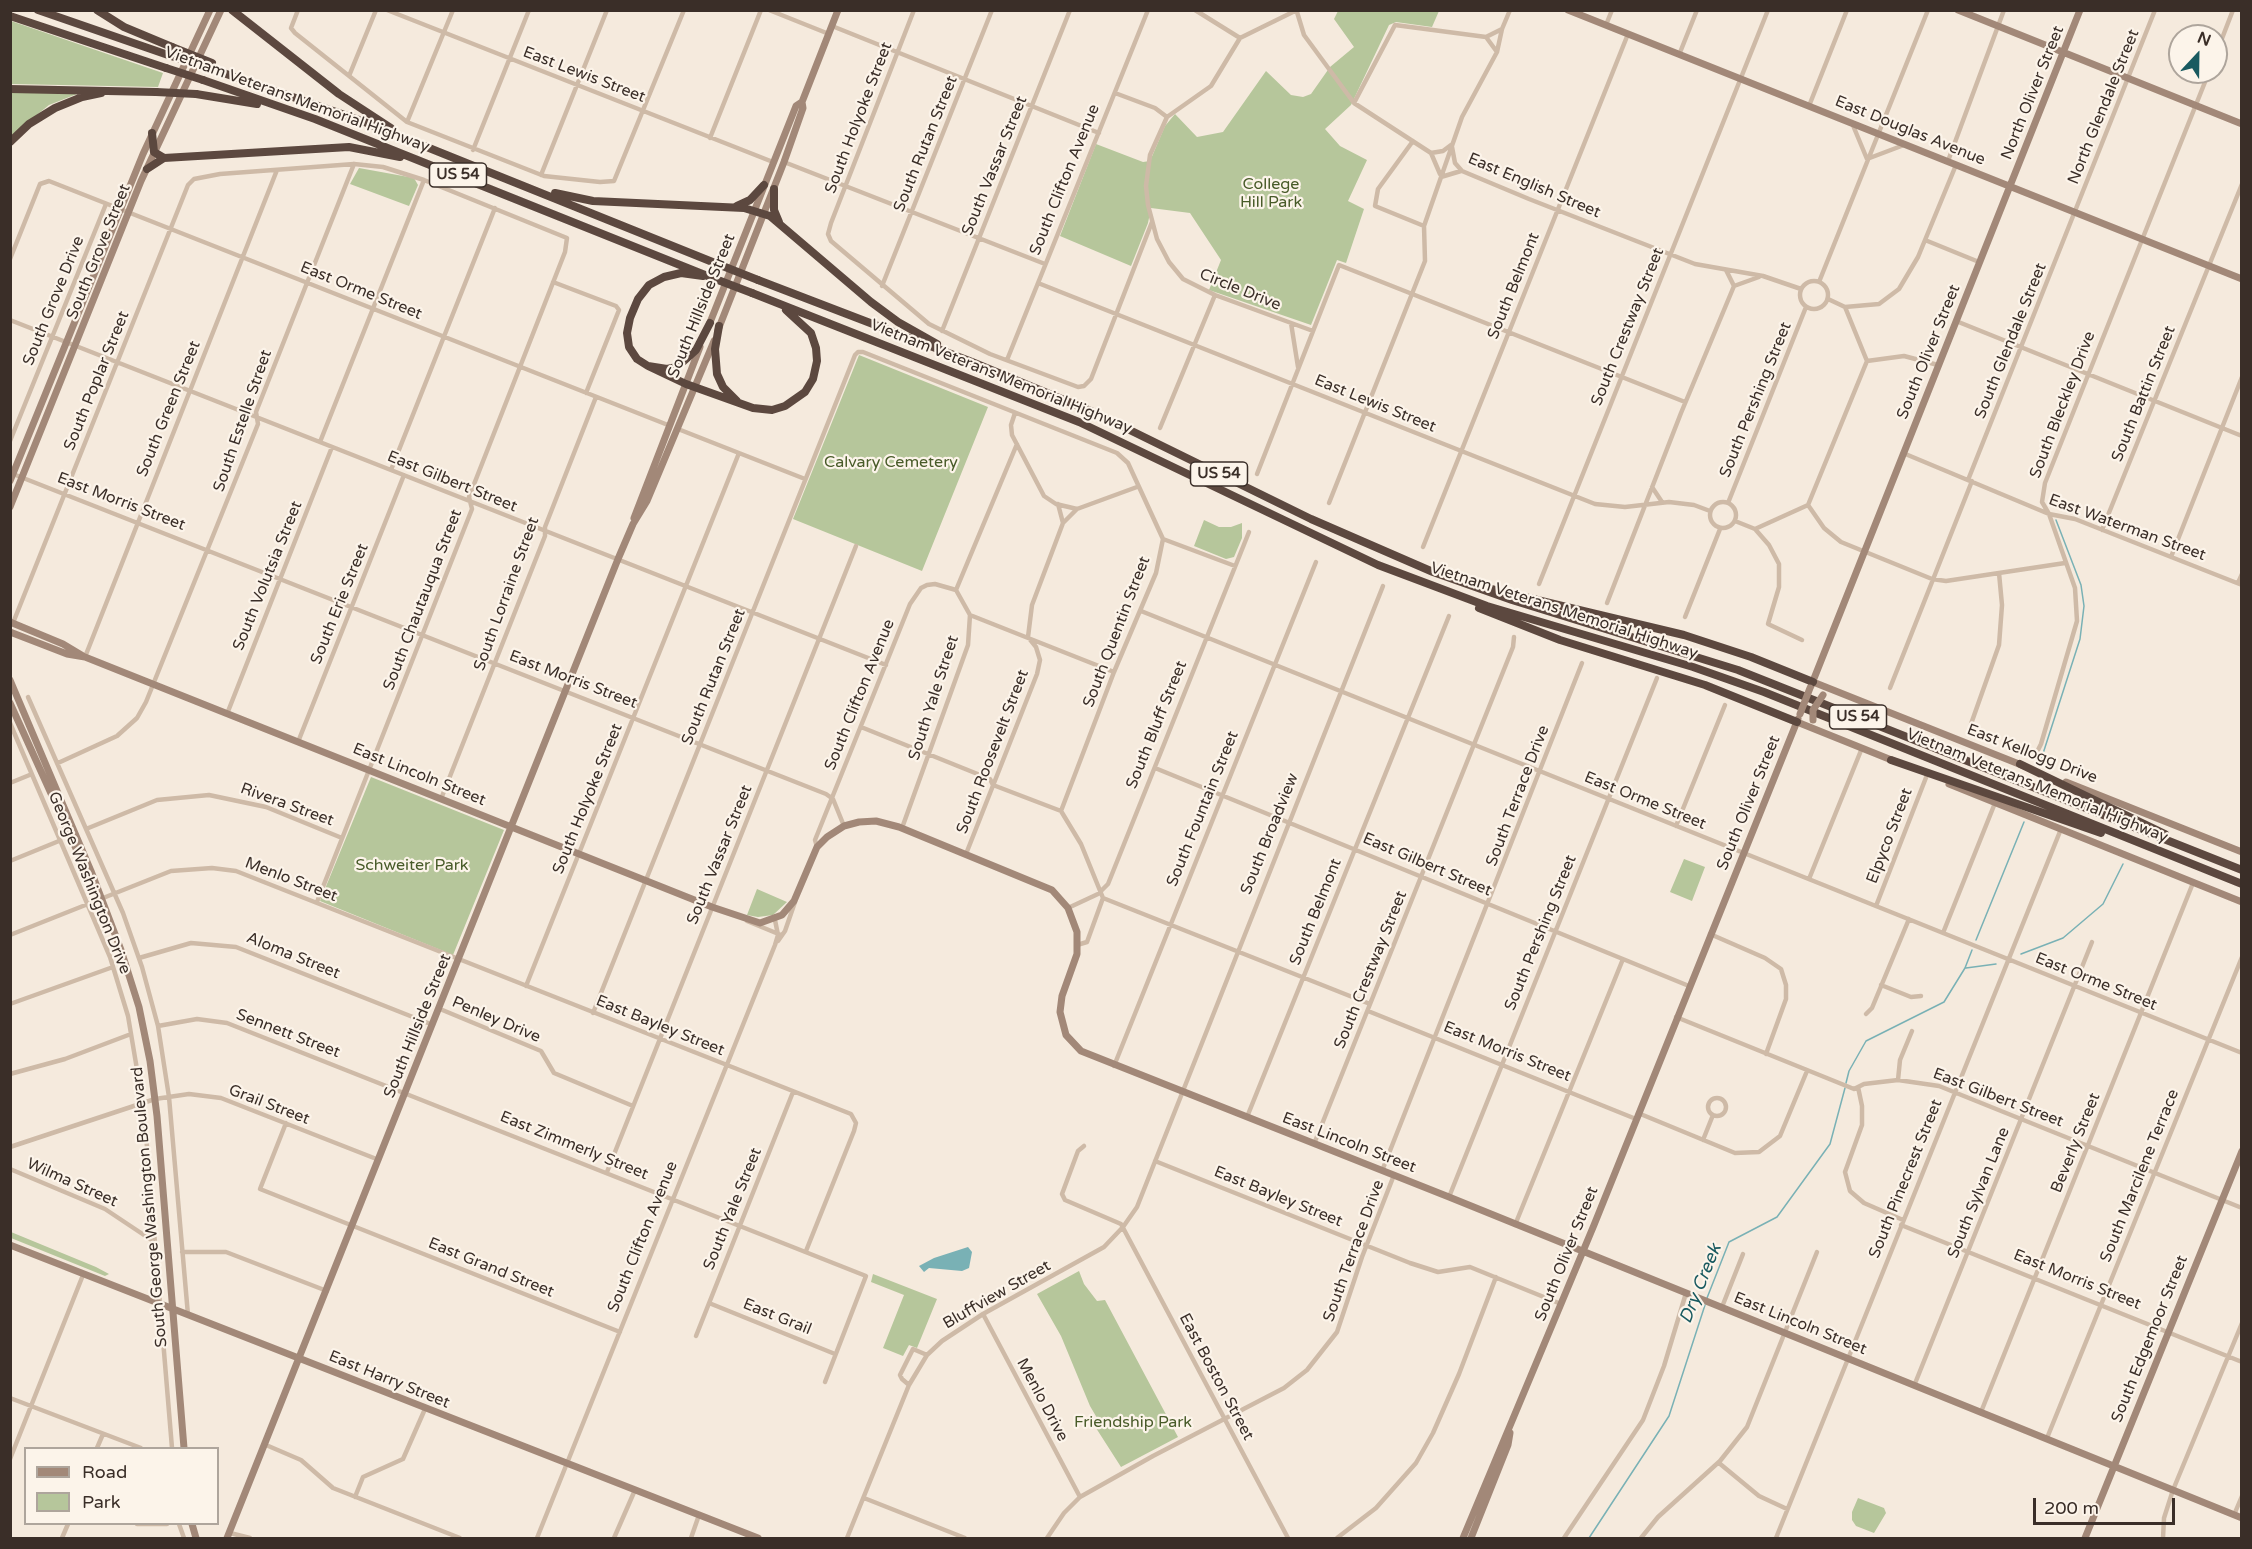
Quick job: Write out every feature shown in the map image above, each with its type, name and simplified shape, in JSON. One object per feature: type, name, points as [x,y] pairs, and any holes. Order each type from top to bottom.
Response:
[{"type":"highway","name":"Vietnam Veterans Memorial Highway","points":[[38,10],[172,51],[423,145],[758,280],[972,362],[1093,412],[1355,540],[1466,585],[1738,669],[2241,870]]},
{"type":"highway","points":[[97,10],[124,27],[172,51]]},
{"type":"highway","points":[[231,10],[339,94],[387,126],[423,145]]},
{"type":"highway","name":"Vietnam Veterans Memorial Highway","points":[[10,16],[315,119],[1079,422],[1339,548],[1455,595],[1764,692],[2241,884]]},
{"type":"highway","points":[[10,89],[196,94],[233,98],[315,119]]},
{"type":"highway","points":[[10,142],[41,116],[69,101],[97,94],[129,91]]},
{"type":"highway","points":[[152,133],[154,152],[164,158]]},
{"type":"highway","points":[[147,169],[164,158],[349,147],[377,151],[435,166]]},
{"type":"highway","points":[[516,182],[593,201],[734,207],[763,215],[781,224],[897,322],[972,362]]},
{"type":"highway","points":[[734,207],[750,200],[764,186]]},
{"type":"highway","points":[[774,189],[774,210],[781,224]]},
{"type":"highway","points":[[710,277],[681,273],[663,277],[649,285],[638,299],[627,333],[629,346],[637,359],[695,388],[746,406],[772,410],[792,403],[805,392],[815,373],[817,354],[811,333],[800,320],[776,303]]},
{"type":"highway","points":[[648,366],[667,369],[686,362],[696,350],[710,323]]},
{"type":"highway","points":[[719,326],[715,349],[717,374],[729,393],[746,406]]},
{"type":"highway","points":[[1466,585],[1507,591],[1666,630],[1742,654],[1811,685]]},
{"type":"highway","points":[[1455,595],[1492,614],[1530,628],[1798,718]]},
{"type":"highway","points":[[1891,760],[2203,868]]},
{"type":"highway","points":[[2020,764],[2241,870]]},
{"type":"main road","name":"South Grove Street","points":[[12,476],[152,133],[210,10]]},
{"type":"main road","name":"South Grove Street","points":[[10,507],[154,152],[221,10]]},
{"type":"main road","name":"South Hillside Street","points":[[633,524],[647,501],[695,388],[774,189],[803,108],[802,102],[838,10]]},
{"type":"main road","name":"East Douglas Avenue","points":[[1568,10],[2241,279]]},
{"type":"main road","points":[[1958,10],[2241,124]]},
{"type":"main road","name":"North Oliver Street","points":[[2010,186],[2080,10]]},
{"type":"main road","name":"South Hillside Street","points":[[229,1536],[567,692],[633,524],[638,504],[668,425],[773,162],[796,106],[802,102]]},
{"type":"main road","name":"South Oliver Street","points":[[1463,1539],[1501,1443],[1510,1430],[1583,1253],[2010,186]]},
{"type":"main road","name":"East Lincoln Street","points":[[12,623],[63,644],[85,657],[712,908],[760,923],[775,920]]},
{"type":"main road","name":"East Lincoln Street","points":[[10,632],[67,654],[85,657]]},
{"type":"main road","points":[[10,640],[23,637]]},
{"type":"main road","name":"South George Washington Boulevard","points":[[10,680],[122,950],[139,1007],[155,1099],[184,1447]]},
{"type":"main road","name":"East Kellogg Drive","points":[[1811,685],[1837,692],[2241,852]]},
{"type":"main road","points":[[1821,731],[1813,720],[1813,710],[1822,695],[1837,692]]},
{"type":"main road","name":"South George Washington Boulevard","points":[[11,705],[85,872],[100,898]]},
{"type":"main road","points":[[1798,718],[1821,731],[2241,902]]},
{"type":"main road","points":[[844,826],[876,821],[902,828],[1052,890],[1068,908],[1077,932],[1077,945]]},
{"type":"main road","name":"South Clifton Avenue","points":[[775,920],[782,915],[797,893],[817,847],[844,826]]},
{"type":"main road","name":"East Lincoln Street","points":[[1077,945],[1077,954],[1060,1004],[1062,1021],[1070,1040],[1081,1051],[2238,1516]]},
{"type":"main road","name":"South Edgemoor Street","points":[[2085,1539],[2241,1150]]},
{"type":"main road","name":"East Harry Street","points":[[11,1247],[160,1303],[758,1539]]},
{"type":"main road","name":"South Oliver Street","points":[[1471,1539],[1508,1445],[1510,1430]]},
{"type":"street","points":[[298,10],[291,28],[407,122],[541,175],[600,182],[614,181],[684,10]]},
{"type":"street","points":[[349,76],[376,10]]},
{"type":"street","name":"East Lewis Street","points":[[387,10],[773,162]]},
{"type":"street","points":[[407,122],[453,10]]},
{"type":"street","points":[[473,150],[529,10]]},
{"type":"street","points":[[541,175],[607,10]]},
{"type":"street","points":[[710,138],[761,10]]},
{"type":"street","points":[[770,10],[829,34]]},
{"type":"street","name":"South Holyoke Street","points":[[882,286],[831,241],[828,234],[914,10]]},
{"type":"street","name":"South Rutan Street","points":[[882,286],[992,10]]},
{"type":"street","name":"South Vassar Street","points":[[942,331],[1070,10]]},
{"type":"street","name":"South Clifton Avenue","points":[[1007,360],[1148,10]]},
{"type":"street","points":[[1195,10],[1240,38]]},
{"type":"street","points":[[1329,503],[1425,261],[1424,226],[1462,117],[1497,52],[1502,29],[1510,10]]},
{"type":"street","points":[[1606,26],[1612,10]]},
{"type":"street","points":[[1679,54],[1697,10]]},
{"type":"street","name":"South Crestway Street","points":[[1539,584],[1768,10]]},
{"type":"street","points":[[1809,106],[1847,10]]},
{"type":"street","points":[[1819,282],[1928,10]]},
{"type":"street","points":[[1947,161],[2004,10]]},
{"type":"street","name":"North Glendale Street","points":[[2075,212],[2155,10]]},
{"type":"street","points":[[2228,24],[2233,10]]},
{"type":"street","points":[[1115,93],[1155,108],[1167,117],[1211,86],[1240,38],[1260,26],[1297,11],[1304,35],[1354,103],[1431,153],[1441,177]]},
{"type":"street","points":[[1354,103],[1395,25],[1486,37],[1502,29]]},
{"type":"street","points":[[832,26],[1099,133]]},
{"type":"street","name":"South Belmont","points":[[1423,548],[1628,34]]},
{"type":"street","points":[[1486,37],[1497,52]]},
{"type":"street","name":"South Bleckley Drive","points":[[2036,754],[2045,733],[2077,621],[2075,588],[2049,514],[2042,502],[2045,483],[2204,84]]},
{"type":"street","name":"Circle Drive","points":[[1167,117],[1146,169],[1148,205],[1152,222],[1160,246],[1175,271],[1194,286],[1313,331]]},
{"type":"street","points":[[1852,123],[1867,159]]},
{"type":"street","points":[[1413,141],[1378,189],[1375,206],[1424,226]]},
{"type":"street","points":[[1867,159],[1905,144]]},
{"type":"street","name":"East English Street","points":[[1431,153],[1443,151],[1452,145],[1455,163],[1462,171],[1695,264],[1763,276],[1801,289]]},
{"type":"street","points":[[784,162],[1045,264]]},
{"type":"street","points":[[1828,299],[1845,307],[1879,304],[1899,288],[1925,240],[1956,164]]},
{"type":"street","points":[[277,170],[354,165],[392,169],[495,208],[391,470]]},
{"type":"street","name":"South Estelle Street","points":[[58,763],[112,740],[124,731],[141,712],[154,685],[258,424],[256,412],[354,165]]},
{"type":"street","name":"South Poplar Street","points":[[12,623],[192,182],[197,177],[210,175],[277,170]]},
{"type":"street","name":"South Green Street","points":[[85,657],[277,170]]},
{"type":"street","points":[[1441,177],[1462,171]]},
{"type":"street","points":[[320,442],[424,180]]},
{"type":"street","name":"East Orme Street","points":[[10,259],[40,184],[44,181],[129,212],[668,425]]},
{"type":"street","name":"South Battin Street","points":[[2102,530],[2241,184]]},
{"type":"street","name":"South Grove Drive","points":[[10,441],[106,204]]},
{"type":"street","name":"South Chautauqua Street","points":[[317,902],[472,509],[469,497],[565,252],[567,238],[495,208]]},
{"type":"street","name":"South Glendale Street","points":[[1890,688],[2075,212]]},
{"type":"street","points":[[882,286],[942,331],[1007,360],[1078,387],[1085,385],[1091,379],[1152,222]]},
{"type":"street","points":[[1925,240],[1979,262]]},
{"type":"street","points":[[1257,474],[1339,265],[1685,402]]},
{"type":"street","points":[[1726,270],[1734,286]]},
{"type":"street","points":[[1607,603],[1685,402],[1734,286],[1763,276]]},
{"type":"street","points":[[553,282],[616,306],[619,310],[586,393]]},
{"type":"street","points":[[1809,282],[1819,282],[1827,290],[1828,299],[1819,308],[1806,307],[1800,298],[1801,289],[1809,282]]},
{"type":"street","name":"East Lewis Street","points":[[1038,283],[1574,496],[1610,507],[1662,502],[1686,504],[1710,512]]},
{"type":"street","points":[[1160,428],[1215,295]]},
{"type":"street","name":"South Pershing Street","points":[[1728,503],[1806,307]]},
{"type":"street","points":[[1755,529],[1808,505],[1867,361],[1845,307]]},
{"type":"street","name":"East Gilbert Street","points":[[10,320],[886,665]]},
{"type":"street","points":[[1956,321],[2241,436]]},
{"type":"street","points":[[1291,323],[1299,370]]},
{"type":"street","name":"South Rutan Street","points":[[593,1013],[855,355],[863,352],[1015,413]]},
{"type":"street","points":[[1867,361],[1904,356],[1938,365]]},
{"type":"street","points":[[2171,556],[2241,377]]},
{"type":"street","name":"South Lorraine Street","points":[[441,799],[495,664],[596,396]]},
{"type":"street","points":[[1015,413],[1011,425],[1012,435],[1044,496],[1058,504],[1077,509]]},
{"type":"street","name":"South Quentin Street","points":[[1015,413],[1111,450],[1128,463],[1137,487],[1163,538],[1156,573],[1114,672],[1061,811]]},
{"type":"street","points":[[678,429],[805,479]]},
{"type":"street","points":[[1017,444],[956,590],[970,615],[1114,672]]},
{"type":"street","name":"South Volutsia Street","points":[[227,714],[332,447]]},
{"type":"street","name":"South Holyoke Street","points":[[526,986],[739,453]]},
{"type":"street","name":"East Waterman Street","points":[[1903,453],[2049,514],[2075,519],[2240,584]]},
{"type":"street","name":"South Erie Street","points":[[298,742],[404,475]]},
{"type":"street","name":"East Morris Street","points":[[12,476],[22,477],[137,522],[700,744],[833,799]]},
{"type":"street","points":[[1028,637],[1032,605],[1063,523],[1077,509],[1137,487]]},
{"type":"street","points":[[1652,487],[1662,502]]},
{"type":"street","points":[[1728,503],[1736,512],[1735,521],[1729,528],[1720,529],[1710,521],[1710,512],[1716,504],[1728,503]]},
{"type":"street","points":[[1058,504],[1063,523]]},
{"type":"street","points":[[1808,505],[1833,537],[1932,579],[1946,581],[2066,562]]},
{"type":"street","points":[[1735,521],[1755,529],[1769,545],[1779,564],[1779,587],[1768,624],[1802,640]]},
{"type":"street","points":[[1685,617],[1720,529]]},
{"type":"street","name":"South Bluff Street","points":[[1101,891],[1108,884],[1249,532]]},
{"type":"street","points":[[1163,538],[1235,566]]},
{"type":"street","name":"South Vassar Street","points":[[606,1172],[856,546]]},
{"type":"street","name":"South Fountain Street","points":[[1114,1066],[1316,562]]},
{"type":"street","points":[[1971,724],[1999,645],[2002,605],[1998,573]]},
{"type":"street","points":[[2240,584],[2241,574]]},
{"type":"street","name":"South Clifton Avenue","points":[[817,847],[815,840],[910,604],[921,588],[935,584],[956,590]]},
{"type":"street","name":"South Broadview","points":[[1180,1092],[1383,586]]},
{"type":"street","name":"East Orme Street","points":[[1141,611],[2241,1053]]},
{"type":"street","name":"South Yale Street","points":[[902,828],[968,645],[970,615]]},
{"type":"street","name":"South Belmont","points":[[1246,1118],[1449,616]]},
{"type":"street","name":"South Roosevelt Street","points":[[966,854],[1037,674],[1040,660],[1036,647],[1028,637]]},
{"type":"street","name":"South Crestway Street","points":[[1314,1144],[1475,744],[1513,647],[1514,637]]},
{"type":"street","name":"South Terrace Drive","points":[[1382,1171],[1489,905],[1582,663]]},
{"type":"street","name":"South Pershing Street","points":[[1449,1197],[1657,678]]},
{"type":"street","name":"George Washington Drive","points":[[28,697],[114,892],[139,958],[158,1026],[170,1097],[188,1315]]},
{"type":"street","points":[[11,705],[20,702]]},
{"type":"street","points":[[1676,826],[1725,705]]},
{"type":"street","name":"George Washington Drive","points":[[10,723],[59,841],[88,903],[113,967],[131,1034],[142,1103],[172,1447]]},
{"type":"street","points":[[861,727],[990,779],[993,785],[1061,811],[1081,844],[1103,898],[1087,942],[1077,945]]},
{"type":"street","points":[[1809,879],[1863,748]]},
{"type":"street","name":"East Gilbert Street","points":[[1155,768],[1689,986]]},
{"type":"street","points":[[10,783],[32,774]]},
{"type":"street","name":"Elpyco Street","points":[[1876,906],[1927,775]]},
{"type":"street","name":"Rivera Street","points":[[86,829],[157,800],[209,795],[266,807],[342,838]]},
{"type":"street","points":[[833,799],[844,826]]},
{"type":"street","points":[[1943,933],[1995,803]]},
{"type":"street","name":"South Pinecrest Street","points":[[1776,1539],[2061,830]]},
{"type":"street","points":[[10,861],[59,841]]},
{"type":"street","name":"Menlo Street","points":[[10,935],[171,871],[212,868],[244,874],[459,960]]},
{"type":"street","name":"Beverly Street","points":[[1981,1412],[2193,883]]},
{"type":"street","points":[[1068,908],[1101,891]]},
{"type":"street","name":"South Clifton Avenue","points":[[537,1539],[797,893]]},
{"type":"street","points":[[1103,898],[1370,1004]]},
{"type":"street","name":"East Lincoln Street","points":[[742,919],[780,934]]},
{"type":"street","points":[[1866,1014],[1872,1008],[1909,919]]},
{"type":"street","name":"South Clifton Avenue","points":[[775,920],[780,934]]},
{"type":"street","points":[[1710,934],[1765,958],[1781,969],[1786,985],[1786,999],[1766,1054]]},
{"type":"street","name":"Aloma Street","points":[[139,958],[191,942],[236,947],[433,1025]]},
{"type":"street","name":"South Sylvan Lane","points":[[1914,1386],[2092,942]]},
{"type":"street","name":"South Marcilene Terrace","points":[[2047,1438],[2241,957]]},
{"type":"street","points":[[1515,1225],[1623,959]]},
{"type":"street","name":"East Bayley Street","points":[[459,960],[851,1114],[856,1123],[854,1131],[806,1251]]},
{"type":"street","points":[[10,1004],[113,967]]},
{"type":"street","points":[[1881,985],[1911,997],[1921,996]]},
{"type":"street","name":"Penley Drive","points":[[440,1010],[541,1051],[554,1073],[633,1106]]},
{"type":"street","name":"East Morris Street","points":[[1368,1011],[1569,1091],[1744,1154],[1759,1152],[1771,1146],[1783,1131],[1807,1071]]},
{"type":"street","name":"East Gilbert Street","points":[[1676,1017],[1849,1088],[1898,1080],[1939,1086],[2241,1208]]},
{"type":"street","name":"Sennett Street","points":[[158,1026],[197,1019],[216,1020],[406,1092]]},
{"type":"street","points":[[1898,1080],[1900,1060],[1912,1031]]},
{"type":"street","points":[[10,1074],[64,1059],[131,1034]]},
{"type":"street","name":"East Morris Street","points":[[1858,1087],[1862,1106],[1862,1125],[1845,1172],[1850,1191],[1864,1203],[1968,1251],[2241,1362]]},
{"type":"street","name":"East Zimmerly Street","points":[[406,1092],[866,1276],[835,1354]]},
{"type":"street","name":"South Yale Street","points":[[696,1335],[793,1092]]},
{"type":"street","name":"Bluffview Street","points":[[847,1539],[909,1385],[927,1355],[942,1341],[983,1314],[1104,1247],[1123,1227],[1137,1207],[1180,1092]]},
{"type":"street","name":"Grail Street","points":[[10,1147],[155,1099],[189,1094],[221,1098],[379,1160]]},
{"type":"street","points":[[1703,1140],[1713,1115]]},
{"type":"street","points":[[286,1123],[260,1189],[352,1226]]},
{"type":"street","points":[[1084,1146],[1078,1151],[1062,1194],[1065,1200],[1122,1224],[1123,1227]]},
{"type":"street","name":"East Bayley Street","points":[[1155,1161],[1438,1272],[1470,1266],[1562,1304]]},
{"type":"street","name":"Wilma Street","points":[[10,1169],[105,1209],[153,1241]]},
{"type":"street","name":"South Terrace Drive","points":[[1047,1539],[1064,1513],[1080,1497],[1284,1388],[1307,1370],[1325,1351],[1337,1332],[1347,1309],[1366,1245],[1394,1175]]},
{"type":"street","name":"East Grand Street","points":[[352,1226],[620,1332]]},
{"type":"street","name":"East Boston Street","points":[[1123,1227],[1288,1539]]},
{"type":"street","points":[[182,1252],[226,1252],[327,1291]]},
{"type":"street","points":[[1641,1539],[1658,1517],[1719,1463],[1747,1427],[1817,1252]]},
{"type":"street","points":[[1722,1307],[1743,1254]]},
{"type":"street","points":[[10,1459],[83,1275]]},
{"type":"street","points":[[1337,1539],[1376,1508],[1416,1463],[1457,1379],[1496,1277]]},
{"type":"street","points":[[1563,1539],[1643,1420],[1664,1365],[1686,1293]]},
{"type":"street","name":"East Grail","points":[[709,1303],[835,1354]]},
{"type":"street","name":"Menlo Drive","points":[[983,1314],[1080,1497]]},
{"type":"street","points":[[2163,1539],[2164,1518],[2173,1490],[2241,1323]]},
{"type":"street","points":[[909,1385],[900,1375],[913,1349],[927,1355]]},
{"type":"street","points":[[825,1382],[835,1354]]},
{"type":"street","points":[[10,1398],[136,1447]]},
{"type":"street","points":[[355,1497],[363,1477],[401,1461],[405,1456],[425,1409]]},
{"type":"street","points":[[98,1447],[103,1434]]},
{"type":"street","points":[[266,1445],[301,1460],[333,1488],[460,1539]]},
{"type":"street","points":[[1719,1463],[1759,1496],[1787,1509]]},
{"type":"street","points":[[614,1539],[635,1490]]},
{"type":"street","points":[[2238,1516],[2241,1496]]},
{"type":"street","points":[[864,1498],[965,1539]]},
{"type":"street","points":[[691,1539],[699,1515]]},
{"type":"street","points":[[62,1539],[68,1525]]},
{"type":"street","points":[[229,1536],[250,1539]]},
{"type":"green space","name":"College Hill Park","points":[[1338,11],[1439,11],[1432,27],[1396,22],[1389,25],[1351,105],[1325,129],[1340,146],[1367,160],[1348,201],[1364,209],[1346,263],[1337,260],[1311,325],[1209,290],[1221,260],[1190,213],[1151,208],[1148,223],[1131,266],[1060,236],[1096,144],[1143,162],[1150,161],[1165,126],[1175,114],[1197,137],[1223,132],[1266,71],[1291,95],[1303,97],[1311,94],[1330,67],[1354,47],[1334,19]]},
{"type":"green space","points":[[11,21],[163,73],[158,87],[11,84]]},
{"type":"green space","points":[[11,91],[77,94],[49,105],[11,136]]},
{"type":"green space","points":[[359,168],[414,178],[418,185],[409,206],[350,184]]},
{"type":"green space","name":"Calvary Cemetery","points":[[859,355],[988,407],[922,571],[793,519]]},
{"type":"green space","points":[[1204,520],[1219,527],[1231,527],[1242,523],[1242,538],[1234,557],[1226,559],[1194,546]]},
{"type":"green space","name":"Schweiter Park","points":[[371,777],[504,830],[453,955],[320,901]]},
{"type":"green space","points":[[1684,859],[1705,867],[1692,901],[1670,892]]},
{"type":"green space","points":[[757,889],[787,902],[773,915],[758,917],[747,915]]},
{"type":"green space","points":[[11,1232],[109,1274],[105,1276],[11,1238]]},
{"type":"green space","name":"Friendship Park","points":[[1079,1271],[1084,1284],[1097,1301],[1105,1300],[1178,1437],[1121,1467],[1096,1428],[1100,1423],[1090,1406],[1061,1336],[1037,1294]]},
{"type":"green space","points":[[873,1274],[937,1299],[917,1348],[909,1345],[903,1356],[883,1348],[904,1295],[871,1282]]},
{"type":"green space","points":[[1858,1498],[1884,1508],[1886,1513],[1874,1533],[1856,1526],[1852,1520],[1852,1512]]},
{"type":"water","points":[[968,1247],[972,1252],[969,1268],[962,1271],[929,1268],[924,1272],[919,1266],[934,1258]]},
{"type":"waterway","points":[[2039,766],[2080,639],[2084,606],[2081,585],[2056,520]]},
{"type":"waterway","points":[[1976,940],[2024,822]]},
{"type":"waterway","name":"Dry Creek","points":[[2021,954],[2063,938],[2103,904],[2123,864]]},
{"type":"waterway","name":"Dry Creek","points":[[1846,1083],[1849,1071],[1866,1041],[1944,1002],[1965,968],[1972,950]]},
{"type":"waterway","name":"Dry Creek","points":[[1966,968],[1996,964]]},
{"type":"waterway","name":"Dry Creek","points":[[1707,1298],[1729,1242],[1777,1217],[1830,1144],[1845,1088]]},
{"type":"waterway","name":"Dry Creek","points":[[1589,1538],[1669,1416],[1705,1305]]}]
